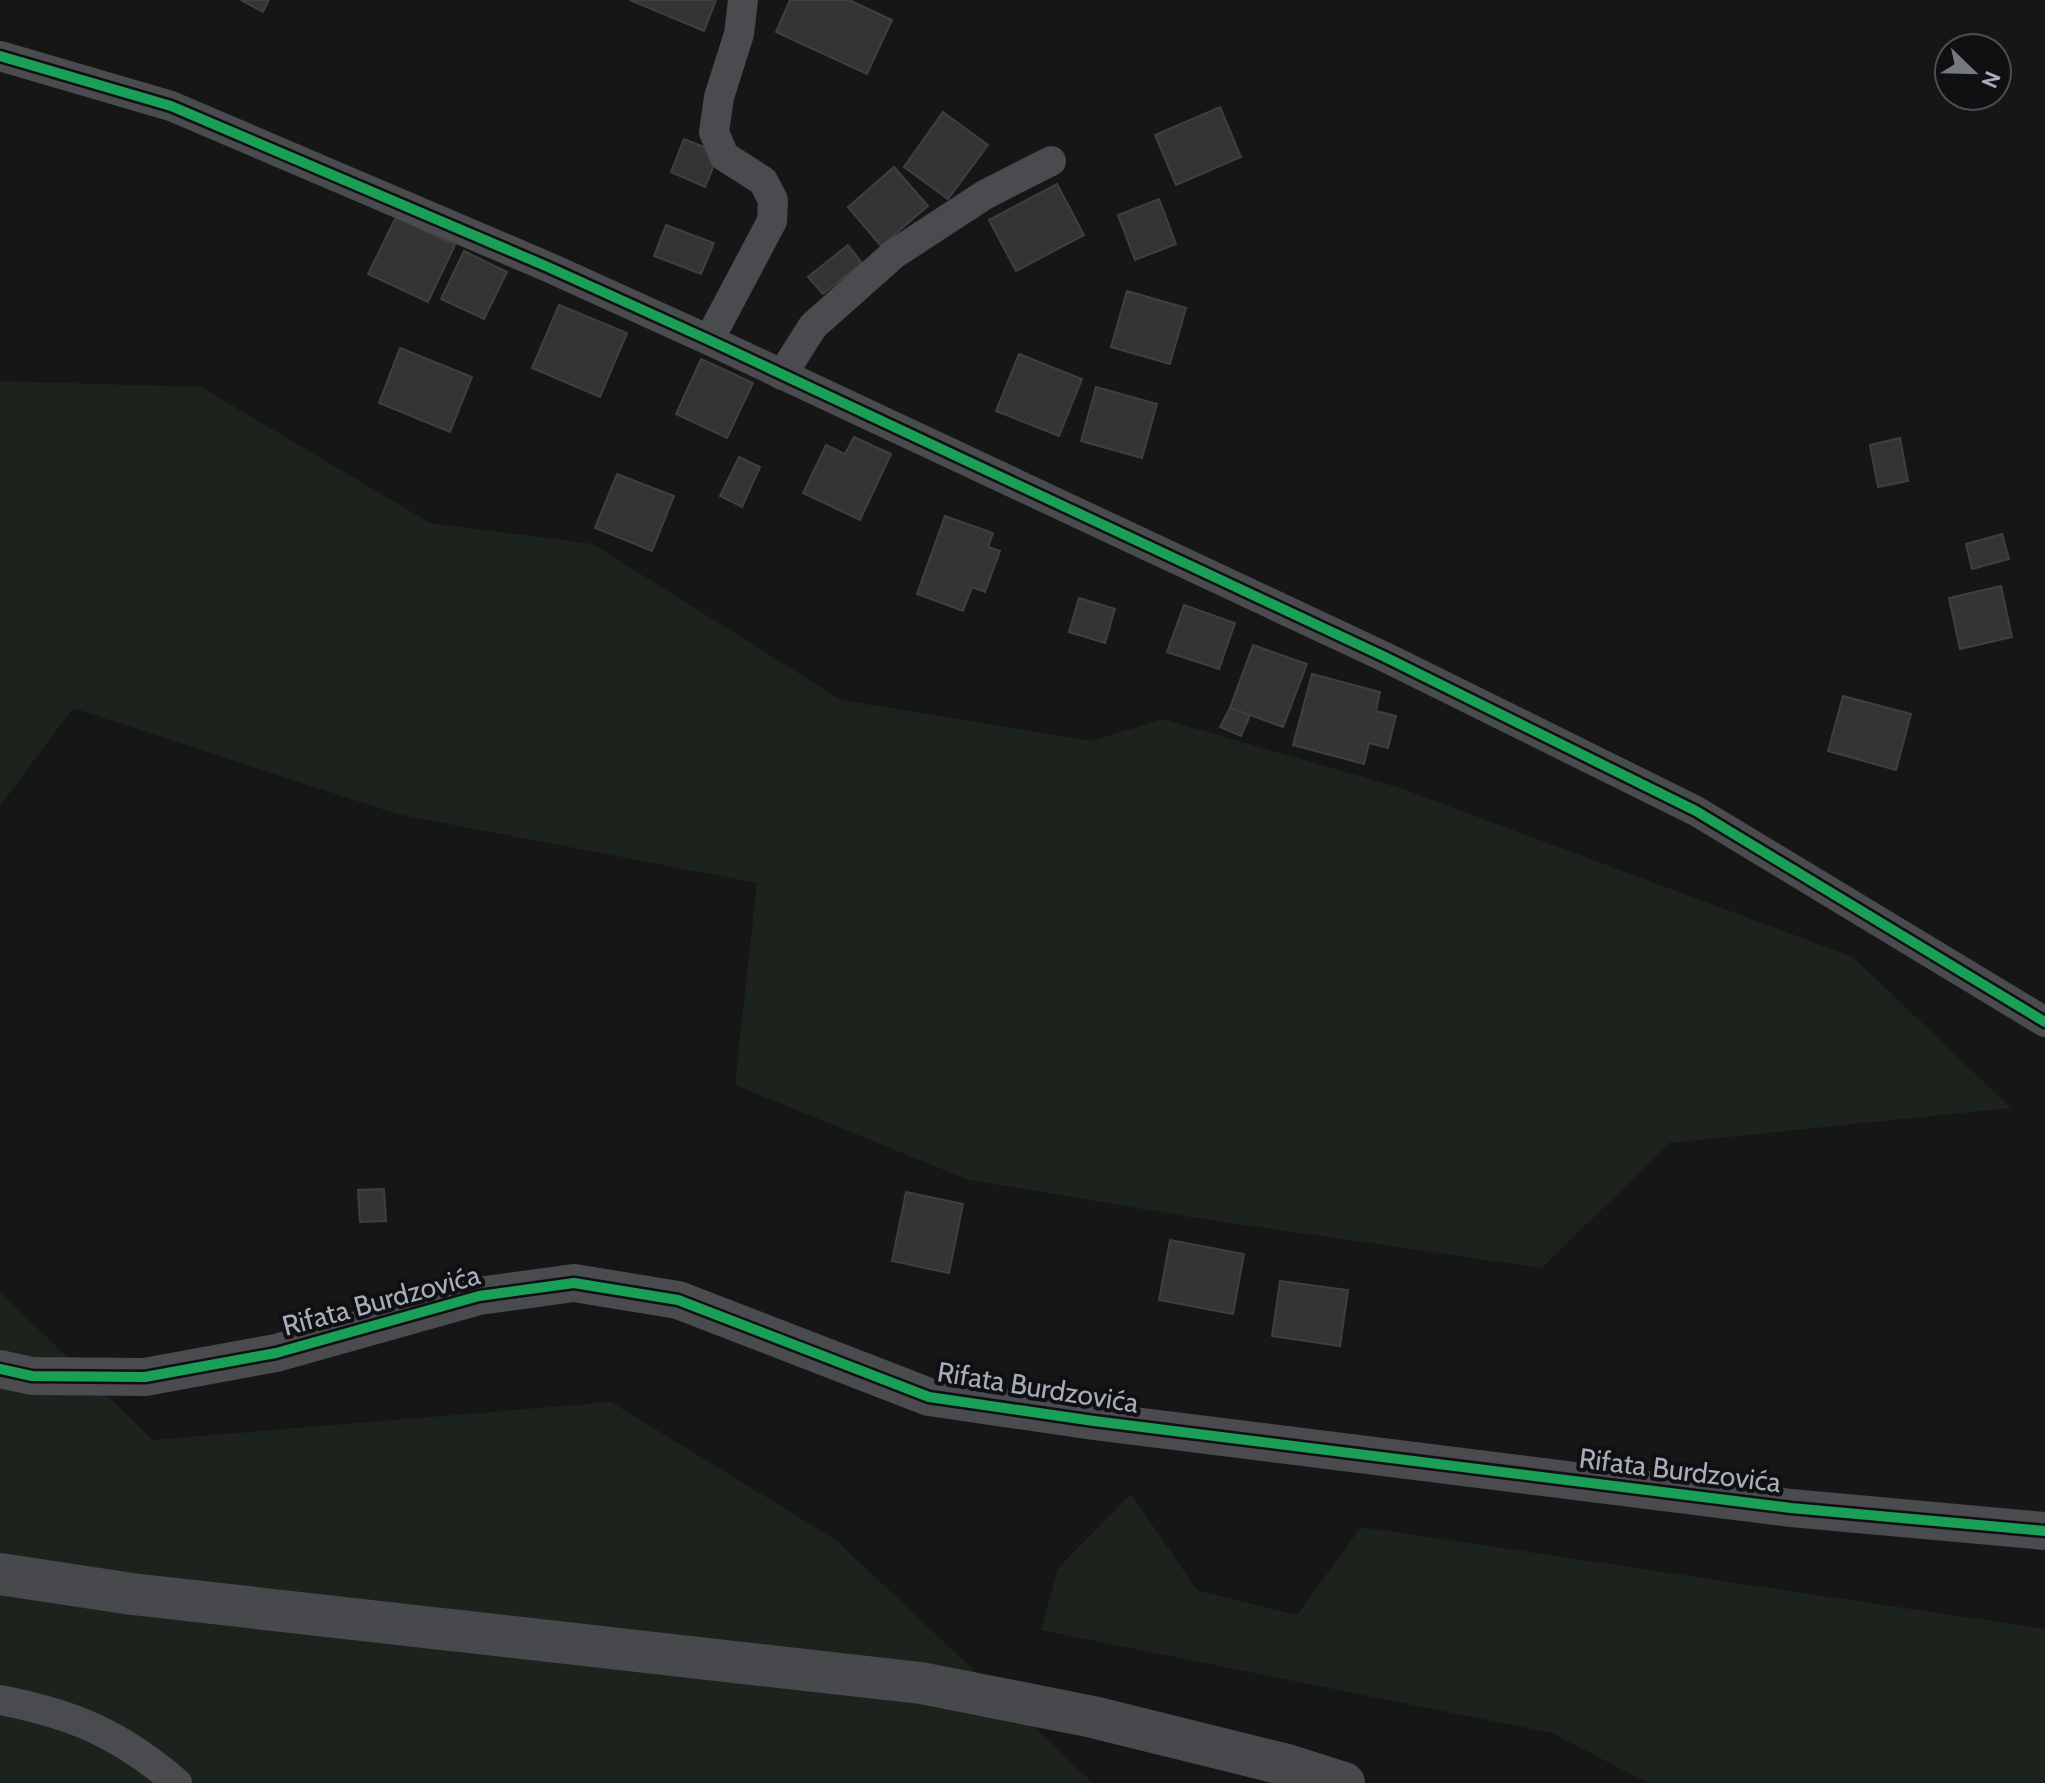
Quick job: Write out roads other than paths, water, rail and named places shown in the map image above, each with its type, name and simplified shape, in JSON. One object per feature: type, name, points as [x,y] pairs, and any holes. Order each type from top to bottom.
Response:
[{"type":"main road","points":[[0,1574],[132,1594],[921,1683],[1093,1717],[1287,1765],[1344,1783]]},
{"type":"street","points":[[709,340],[772,221],[773,200],[763,181],[724,156],[714,132],[719,97],[739,34],[743,0]]},
{"type":"street","points":[[0,56],[171,106],[548,267],[1385,657],[1696,811],[2045,1022]]},
{"type":"street","points":[[782,375],[813,326],[894,254],[986,194],[1051,161]]},
{"type":"street","name":"Rifata Burdzovića","points":[[0,1369],[32,1376],[145,1377],[276,1353],[479,1296],[574,1283],[678,1300],[929,1397],[1094,1421],[1791,1508],[2045,1531]]},
{"type":"street","points":[[0,1700],[78,1720],[154,1764],[177,1783]]}]
